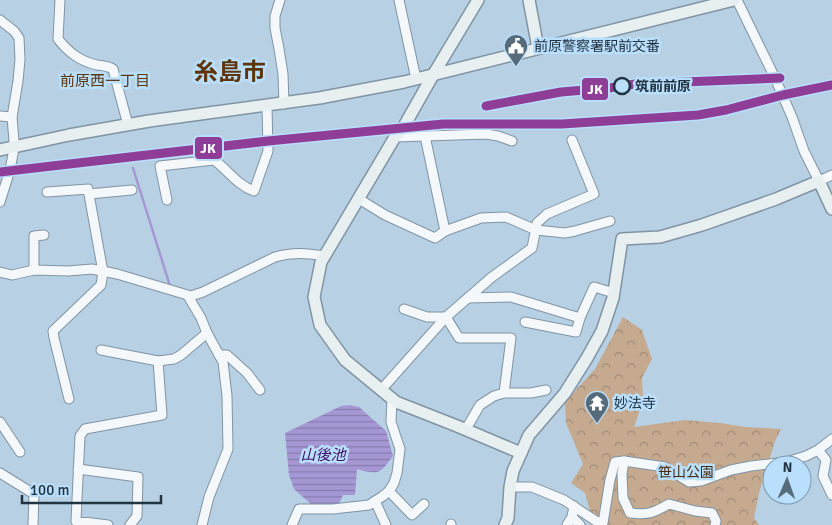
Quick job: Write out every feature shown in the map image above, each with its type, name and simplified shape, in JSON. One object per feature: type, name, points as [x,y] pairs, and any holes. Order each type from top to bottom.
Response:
[{"type":"street","points":[[60,0],[58,39],[67,51],[80,58],[113,68],[128,125]]},
{"type":"street","points":[[280,0],[275,16],[275,28],[283,74],[284,104]]},
{"type":"street","points":[[400,0],[416,79]]},
{"type":"street","points":[[478,0],[404,128],[395,137],[324,256],[314,297],[320,325],[345,360],[396,402],[521,452]]},
{"type":"street","points":[[529,0],[538,48]]},
{"type":"street","points":[[0,150],[128,125],[284,104],[416,79],[706,3],[736,0],[764,58],[772,70],[804,151],[832,209]]},
{"type":"street","points":[[0,20],[14,31],[19,38],[20,59],[12,117],[14,146],[10,170],[0,202]]},
{"type":"street","points":[[166,200],[160,166],[214,160],[222,165],[234,179],[254,191],[268,150],[267,106]]},
{"type":"street","points":[[0,116],[12,117]]},
{"type":"street","points":[[395,137],[486,134],[498,136],[512,142]]},
{"type":"street","points":[[424,136],[445,230]]},
{"type":"street","points":[[381,390],[446,317],[492,277],[532,248],[537,224],[547,214],[594,194],[572,140]]},
{"type":"street","points":[[505,525],[508,518],[513,471],[529,435],[564,393],[602,331],[614,293],[622,239],[660,237],[702,225],[776,199],[832,175]]},
{"type":"street","points":[[47,192],[88,189],[103,272],[101,285],[53,331],[69,399]]},
{"type":"street","points":[[89,194],[132,190]]},
{"type":"street","points":[[359,199],[385,215],[435,238],[445,230],[480,218],[506,217],[536,230],[565,233],[610,221]]},
{"type":"street","points":[[34,270],[34,236],[44,235]]},
{"type":"street","points":[[0,272],[12,275],[34,270],[68,271],[92,269],[117,274],[188,296],[203,292],[275,257],[297,253],[324,256]]},
{"type":"street","points":[[525,322],[576,332],[594,287],[614,293]]},
{"type":"street","points":[[188,296],[202,318],[207,333],[223,362],[227,396],[228,449],[209,497],[202,525]]},
{"type":"street","points":[[468,298],[511,297],[580,318]]},
{"type":"street","points":[[404,309],[427,317],[446,317]]},
{"type":"street","points":[[446,317],[459,338],[511,338],[504,393]]},
{"type":"street","points":[[101,350],[158,361],[174,359],[207,333]]},
{"type":"street","points":[[219,355],[227,355],[247,373],[260,390]]},
{"type":"street","points":[[108,525],[76,521],[80,436],[85,429],[162,415],[158,361]]},
{"type":"street","points":[[466,429],[480,405],[494,396],[504,393],[531,393],[546,390]]},
{"type":"street","points":[[292,525],[299,509],[333,509],[369,505],[389,491],[394,484],[400,449],[391,422],[392,399]]},
{"type":"street","points":[[0,422],[20,452]]},
{"type":"street","points":[[510,487],[532,487],[564,500],[596,521],[603,523],[615,462],[624,461],[665,467],[689,482],[701,481],[731,470],[786,462],[806,456],[818,450],[832,439]]},
{"type":"street","points":[[818,450],[826,460],[823,476],[832,495]]},
{"type":"street","points":[[624,461],[622,474],[623,498],[630,513],[645,514],[669,504],[712,514],[716,520],[715,525]]},
{"type":"street","points":[[78,469],[138,477],[138,516],[130,525]]},
{"type":"street","points":[[0,474],[34,494],[33,525]]},
{"type":"street","points":[[389,491],[412,515],[424,504]]},
{"type":"street","points":[[375,501],[386,525]]},
{"type":"street","points":[[574,506],[569,521],[580,525]]},
{"type":"green space","name":"笹山公園","points":[[623,317],[642,330],[652,359],[642,378],[643,401],[634,427],[685,420],[781,429],[771,455],[762,455],[762,483],[754,518],[759,525],[594,525],[585,493],[571,483],[583,464],[566,423],[565,402],[595,369]]},
{"type":"water","name":"山後池","points":[[341,406],[359,407],[386,431],[393,456],[382,470],[370,472],[357,469],[355,495],[343,495],[338,506],[312,505],[294,489],[289,475],[285,433]]},
{"type":"waterway","points":[[133,168],[170,286]]},
{"type":"transit line","name":"JK","points":[[486,106],[561,92],[635,84],[780,78]]},
{"type":"transit line","name":"JK","points":[[0,172],[268,141],[443,124],[562,124],[698,115],[832,85]]},
{"type":"place","name":"前原警察署駅前交番","points":[[516,67]]},
{"type":"place","name":"筑前前原","points":[[622,86]]},
{"type":"place","name":"妙法寺","points":[[597,424]]},
{"type":"district","name":"糸島市","points":[[230,72]]},
{"type":"district","name":"前原西一丁目","points":[[105,81]]}]
